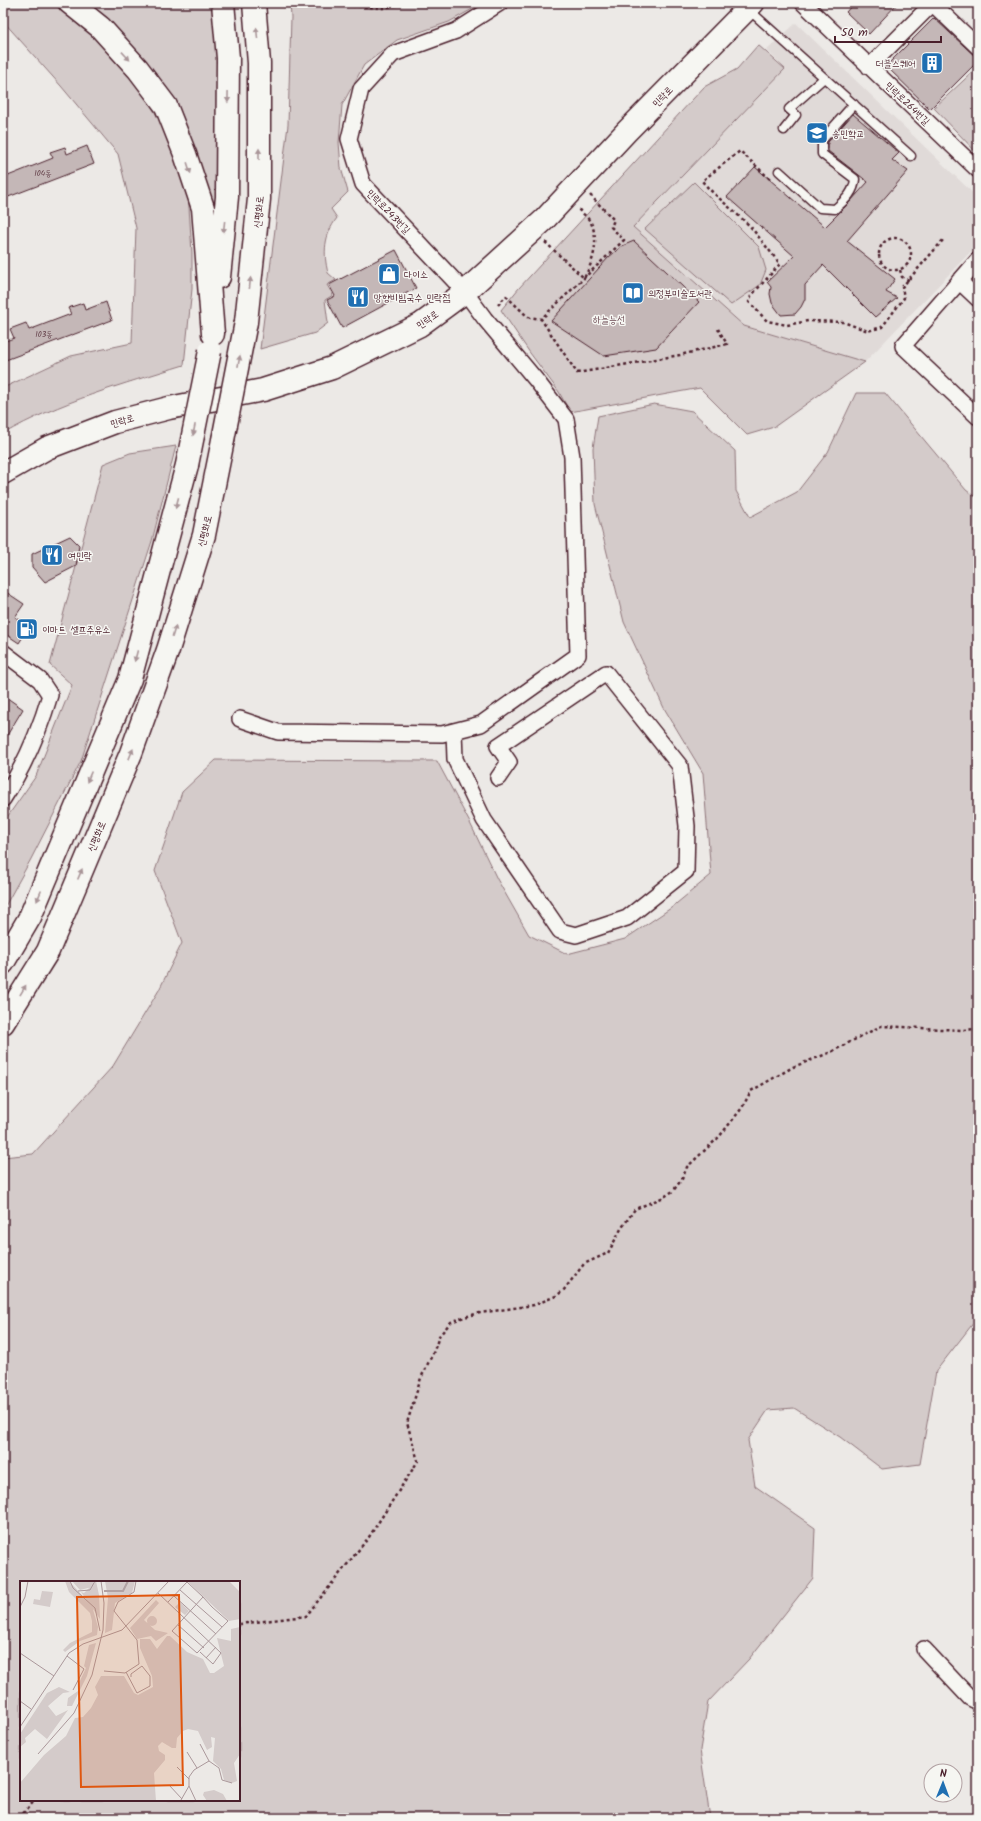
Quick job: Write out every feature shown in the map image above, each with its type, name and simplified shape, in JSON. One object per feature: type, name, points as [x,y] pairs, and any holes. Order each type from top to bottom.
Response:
[{"type":"main road","points":[[70,3],[100,27],[138,69],[166,106],[185,154],[203,208],[212,342]]},
{"type":"main road","points":[[3,963],[30,918],[130,679],[187,465],[212,342],[227,197],[228,58],[223,3]]},
{"type":"main road","name":"신평화로","points":[[3,1023],[48,951],[131,753],[168,650],[204,535],[246,322],[259,199],[259,63],[254,3]]},
{"type":"main road","name":"민락로","points":[[3,473],[47,448],[115,422],[169,408],[263,390],[332,368],[420,325],[465,292],[533,230],[750,6]]},
{"type":"street","name":"민락로243번길","points":[[454,731],[481,724],[578,655],[572,457],[566,419],[465,292],[363,184],[349,139],[361,89],[394,54],[456,31],[500,3]]},
{"type":"street","name":"민락로264번길","points":[[803,3],[978,170]]},
{"type":"street","points":[[869,67],[933,3],[978,48]]},
{"type":"street","points":[[978,260],[903,346],[978,417]]},
{"type":"street","points":[[959,281],[978,299]]},
{"type":"street","points":[[3,652],[40,680],[50,696],[42,722],[17,778],[3,799]]},
{"type":"street","points":[[240,719],[278,732],[442,734],[454,731],[455,759],[484,820],[560,931],[576,935],[627,918],[686,871],[687,826],[680,766],[606,673],[498,746],[508,762],[498,778]]},
{"type":"street","points":[[924,1649],[970,1698],[978,1702]]},
{"type":"lane","points":[[750,6],[824,78],[911,156]]},
{"type":"lane","points":[[784,130],[796,114],[789,109],[824,78]]},
{"type":"lane","points":[[782,173],[820,208],[835,209],[848,198],[854,186],[855,179],[822,154],[822,140],[854,104]]},
{"type":"path","points":[[316,3],[353,7],[383,8],[407,3]]},
{"type":"path","points":[[782,173],[774,183],[740,151],[702,181],[708,189],[750,226],[780,264],[751,296],[749,302],[767,321],[787,325],[808,321],[843,322],[868,331],[882,327],[904,298],[902,287],[944,239]]},
{"type":"path","points":[[541,319],[624,240],[611,227],[614,220],[572,189]]},
{"type":"path","points":[[572,189],[592,224],[596,247],[590,268],[584,278]]},
{"type":"path","points":[[533,230],[584,278]]},
{"type":"path","points":[[899,239],[908,245],[910,250],[910,260],[907,265],[900,270],[887,269],[880,262],[880,246],[888,240],[899,239]]},
{"type":"path","points":[[900,270],[902,277],[909,280]]},
{"type":"path","points":[[498,305],[506,296],[528,317],[541,319],[577,373],[680,355],[727,344],[718,329]]},
{"type":"path","points":[[240,1624],[306,1616],[369,1538],[418,1461],[407,1423],[421,1378],[434,1351],[439,1336],[451,1322],[464,1316],[534,1305],[556,1296],[563,1291],[584,1264],[608,1253],[621,1229],[635,1209],[664,1197],[673,1191],[682,1179],[687,1167],[719,1137],[742,1108],[751,1092],[793,1067],[829,1053],[881,1026],[962,1030],[978,1029]]},
{"type":"path","points":[[19,1818],[34,1801]]},
{"type":"shaded area","name":"송민학교","points":[[796,23],[978,198],[978,244],[865,362],[744,326],[633,227],[785,69],[767,50]]},
{"type":"green space","points":[[3,3],[52,3],[82,28],[109,47],[141,89],[169,136],[188,192],[192,253],[192,289],[184,365],[69,403],[46,412],[3,434],[3,388],[71,356],[132,343],[136,228],[118,154],[61,86],[3,21]]},
{"type":"green space","points":[[87,3],[214,3],[217,84],[215,219],[210,214],[200,164],[176,107]]},
{"type":"green space","points":[[290,3],[483,3],[449,22],[397,40],[364,65],[342,105],[339,142],[341,168],[348,192],[331,209],[337,218],[329,231],[325,258],[328,273],[336,280],[327,285],[333,295],[325,300],[328,323],[315,333],[260,349],[288,125],[291,17]]},
{"type":"green space","name":"하늘능선","points":[[758,45],[785,69],[633,227],[744,326],[865,362],[774,427],[747,435],[700,388],[570,412],[559,392],[501,310],[519,288],[704,87],[737,69]]},
{"type":"green space","points":[[978,67],[978,154],[934,108]]},
{"type":"green space","points":[[694,182],[759,247],[766,270],[760,285],[731,305],[645,229]]},
{"type":"green space","points":[[856,393],[885,393],[966,490],[978,499],[978,1317],[936,1371],[920,1464],[882,1469],[840,1437],[794,1408],[768,1410],[748,1440],[755,1486],[815,1528],[813,1578],[749,1659],[708,1702],[700,1750],[710,1818],[3,1818],[3,1157],[33,1154],[113,1066],[159,990],[182,943],[155,871],[182,792],[216,760],[437,761],[470,823],[497,879],[529,935],[567,954],[625,939],[671,908],[711,875],[703,773],[664,708],[624,622],[595,504],[593,448],[598,416],[654,404],[692,411],[735,451],[736,491],[750,517],[797,492],[828,452]]},
{"type":"green space","points":[[176,446],[152,541],[81,761],[3,910],[3,823],[36,776],[72,685],[50,665],[103,464],[130,453]]},
{"type":"building","points":[[854,3],[898,3],[869,34],[846,12]]},
{"type":"building","name":"더블스퀘어","points":[[934,18],[978,59],[978,61],[930,109],[886,66]]},
{"type":"building","points":[[853,114],[899,153],[892,160],[908,171],[847,241],[895,279],[886,292],[897,298],[875,317],[823,265],[805,285],[805,299],[801,307],[795,314],[781,315],[772,303],[770,294],[771,287],[767,282],[794,256],[727,197],[755,167],[825,227],[868,182],[828,151],[828,142]]},
{"type":"building","points":[[87,146],[94,164],[3,199],[3,178],[53,158],[50,152],[65,147],[67,154]]},
{"type":"building","name":"의정부미술도서관","points":[[634,241],[699,302],[656,348],[604,356],[551,321],[609,257],[622,246]]},
{"type":"building","points":[[396,250],[416,288],[342,328],[327,300],[335,296],[329,285]]},
{"type":"building","points":[[106,302],[112,320],[3,361],[3,342],[14,338],[10,329],[26,323],[29,330],[71,314],[68,308],[83,303],[85,310]]},
{"type":"building","points":[[70,536],[79,545],[76,566],[45,582],[32,567],[32,554]]},
{"type":"building","points":[[3,590],[24,604],[15,617],[30,626],[19,643],[4,633],[3,635]]},
{"type":"building","points":[[3,695],[23,709],[3,742]]},
{"type":"place","name":"더블스퀘어","points":[[932,63]]},
{"type":"place","name":"송민학교","points":[[817,133]]},
{"type":"place","name":"다이소","points":[[389,274]]},
{"type":"place","name":"의정부미술도서관","points":[[633,293]]},
{"type":"place","name":"망향비빔국수 민락점","points":[[358,297]]},
{"type":"place","name":"여민락","points":[[52,555]]},
{"type":"place","name":"이마트 셀프주유소","points":[[27,629]]}]
